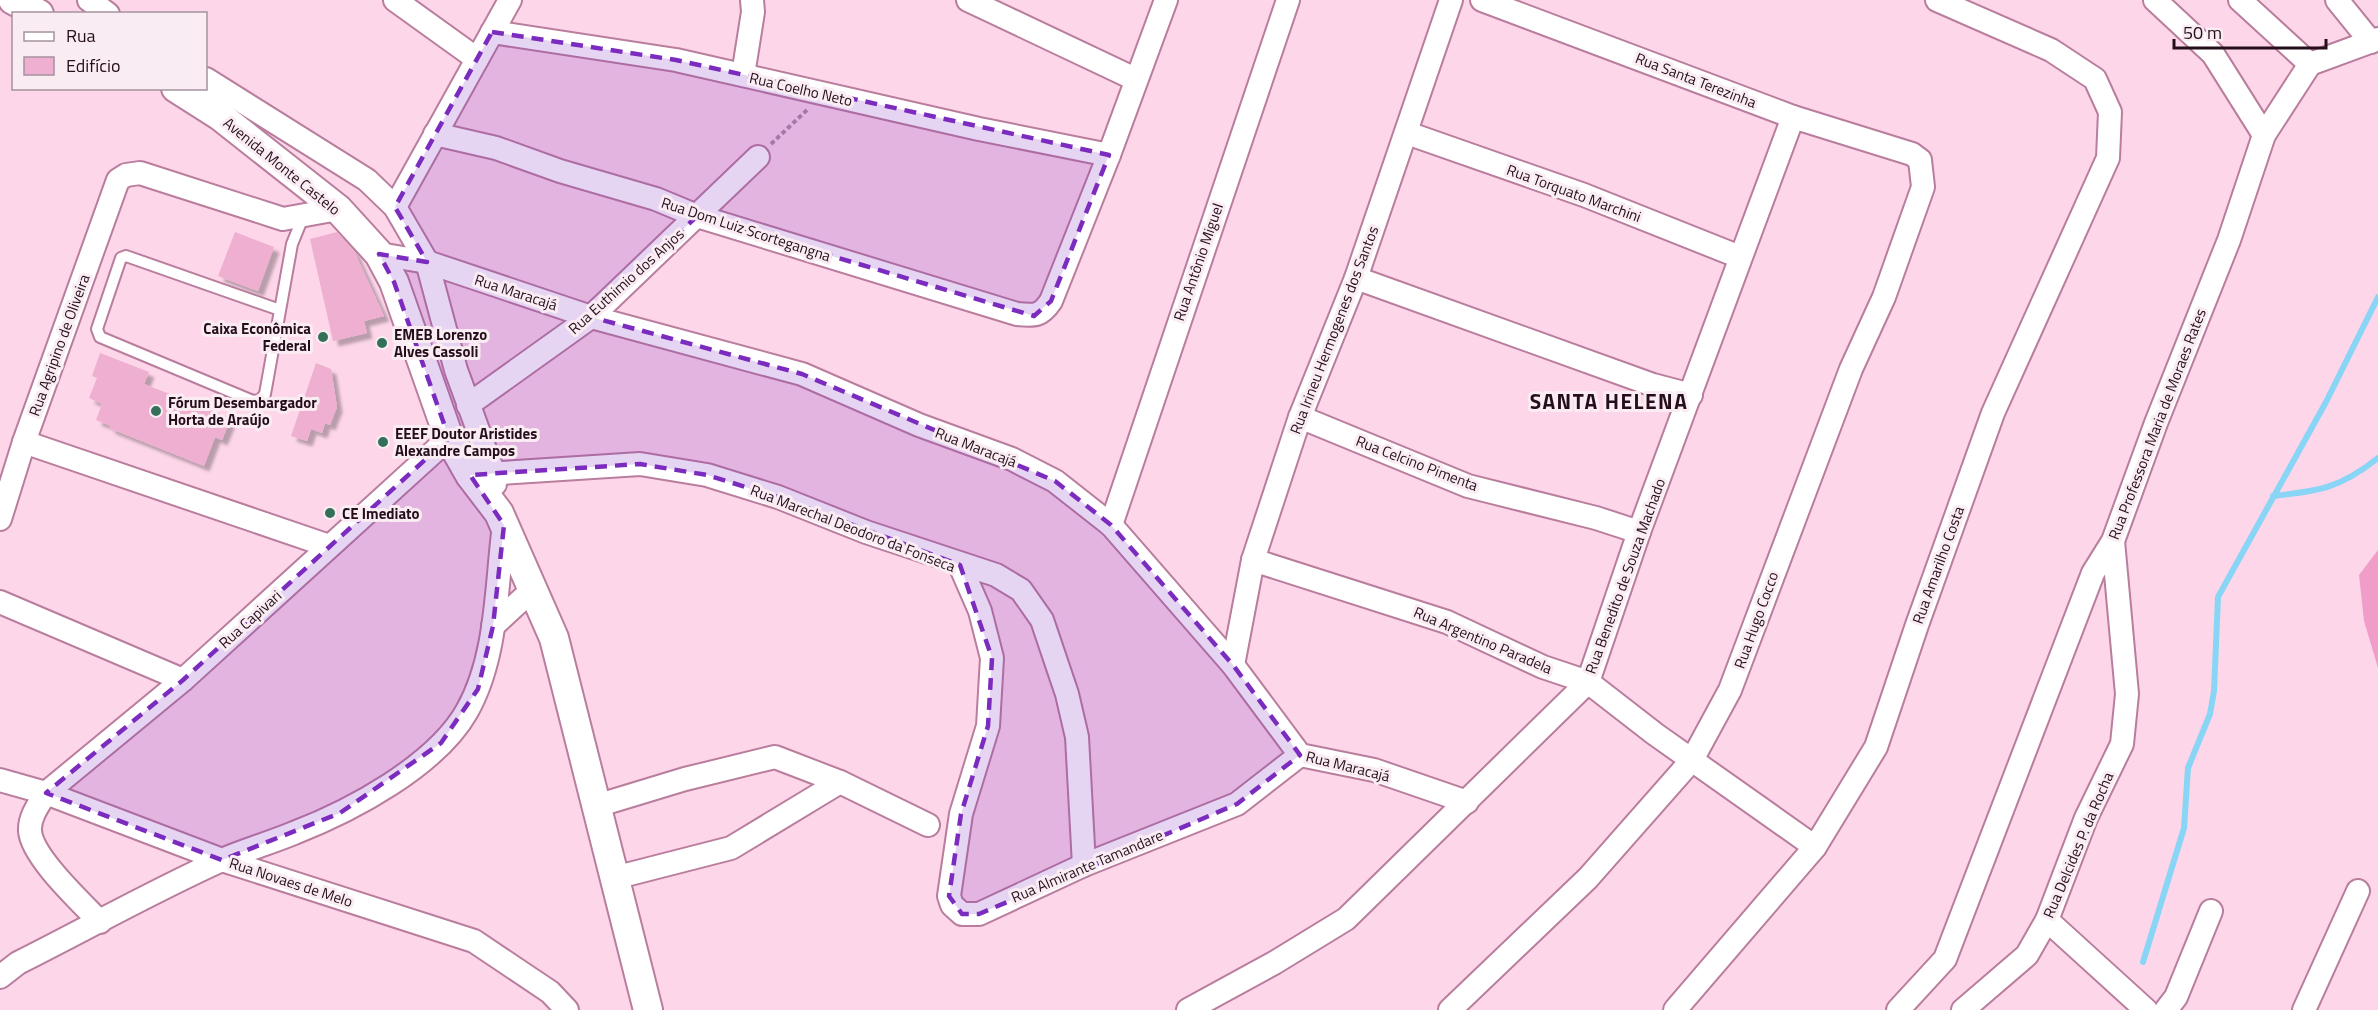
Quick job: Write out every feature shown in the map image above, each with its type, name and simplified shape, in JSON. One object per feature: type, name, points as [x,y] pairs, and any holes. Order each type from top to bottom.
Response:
[{"type":"street","points":[[13,0],[35,12]]},
{"type":"street","points":[[89,0],[105,12]]},
{"type":"street","points":[[395,0],[477,59]]},
{"type":"street","points":[[395,207],[510,0]]},
{"type":"street","points":[[743,75],[753,12],[752,0]]},
{"type":"street","points":[[968,0],[1135,79]]},
{"type":"street","points":[[1109,155],[1135,79],[1166,0]]},
{"type":"street","name":"Rua Antônio Miguel","points":[[1111,525],[1152,396],[1288,0]]},
{"type":"street","name":"Rua Irineu Hermogenes dos Santos","points":[[1233,665],[1253,560],[1300,417],[1356,278],[1451,0]]},
{"type":"street","name":"Rua Santa Terezinha","points":[[1482,0],[1793,117],[1912,154]]},
{"type":"street","name":"Rua Amarilho Costa","points":[[1675,1010],[1815,847],[1876,747],[1993,413],[2108,158],[2110,112],[2095,80],[2051,50],[1937,0]]},
{"type":"street","points":[[2155,0],[2213,54],[2264,135]]},
{"type":"street","points":[[2240,0],[2310,64],[2374,40],[2337,0]]},
{"type":"street","name":"Rua Coelho Neto","points":[[492,32],[676,60],[979,129],[1109,155]]},
{"type":"street","name":"Rua Professora Maria de Moraes Rates","points":[[1898,1010],[1945,959],[2093,573],[2113,541],[2156,423],[2229,240],[2264,135],[2310,64]]},
{"type":"street","points":[[207,82],[215,103],[367,180],[395,207],[427,262],[456,370],[468,405],[482,473]]},
{"type":"street","name":"Avenida Monte Castelo","points":[[181,90],[215,103],[338,209],[379,254],[394,282],[449,438],[482,473],[554,638],[648,1010]]},
{"type":"street","name":"Rua Benedito de Souza Machado","points":[[1188,1010],[1274,963],[1346,919],[1588,682],[1639,532],[1793,117]]},
{"type":"street","name":"Rua Dom Luiz Scortegangna","points":[[435,134],[496,148],[656,199],[697,216],[1017,314],[1034,316],[1043,313],[1051,301],[1109,155]]},
{"type":"street","name":"Rua Torquato Marchini","points":[[1407,134],[1584,195],[1740,257]]},
{"type":"street","name":"Rua Hugo Cocco","points":[[1450,1010],[1588,878],[1692,760],[1730,690],[1851,369],[1884,297],[1923,187],[1920,160],[1912,154]]},
{"type":"street","name":"Rua Euthimio dos Anjos","points":[[468,405],[591,317],[758,157]]},
{"type":"street","name":"Rua Agripino de Oliveira","points":[[0,519],[24,442],[118,180],[126,175],[140,172],[283,219],[303,217]]},
{"type":"street","points":[[303,217],[338,209]]},
{"type":"street","name":"Rua Maracajá","points":[[379,254],[427,262],[591,317],[802,374],[919,425],[1012,459],[1055,481],[1111,525],[1233,665],[1300,755],[1374,770],[1467,801]]},
{"type":"street","points":[[1356,278],[1653,385],[1691,395]]},
{"type":"street","name":"Rua Celcino Pimenta","points":[[1300,417],[1468,486],[1596,518],[1639,532]]},
{"type":"street","name":"Rua Capivari","points":[[45,793],[183,680],[449,438]]},
{"type":"street","points":[[24,442],[329,546]]},
{"type":"street","name":"Rua Marechal Deodoro da Fonseca","points":[[482,473],[640,464],[707,475],[778,497],[960,565],[980,611],[992,658],[988,726],[961,814]]},
{"type":"street","points":[[0,977],[18,963],[222,860],[340,813],[417,764],[441,743],[466,714],[478,689],[493,626],[502,519]]},
{"type":"street","name":"Rua Delcides P. da Rocha","points":[[1963,1010],[2027,955],[2047,920],[2086,818],[2122,744],[2127,694],[2113,541]]},
{"type":"street","name":"Rua Argentino Paradela","points":[[1253,560],[1447,622],[1543,667],[1588,682],[1692,760],[1815,847]]},
{"type":"street","points":[[960,565],[996,575],[1021,590],[1042,620],[1067,694],[1077,737],[1084,866]]},
{"type":"street","points":[[493,626],[532,590]]},
{"type":"street","points":[[0,602],[183,680]]},
{"type":"street","name":"Rua Almirante Tamandare","points":[[961,814],[948,896],[952,905],[962,914],[979,914],[1084,866],[1237,804],[1300,755]]},
{"type":"street","points":[[596,806],[685,779],[775,757],[840,782],[928,825]]},
{"type":"street","name":"Rua Novaes de Melo","points":[[0,780],[45,793],[222,860],[474,941],[550,992],[567,1010]]},
{"type":"street","points":[[614,878],[731,848],[840,782]]},
{"type":"street","points":[[45,793],[33,814],[30,831],[43,860],[100,922]]},
{"type":"street","points":[[2304,1010],[2358,891]]},
{"type":"street","points":[[2166,1010],[2176,996],[2211,911]]},
{"type":"street","points":[[2047,920],[2146,1010]]},
{"type":"lane","points":[[280,310],[126,256],[121,258],[97,329],[99,337],[253,401],[260,400],[265,394],[292,244],[303,217]]},
{"type":"path","points":[[758,157],[825,94]]},
{"type":"highlighted area","points":[[492,32],[676,60],[1109,155],[1051,301],[1034,316],[697,216],[591,317],[802,374],[1055,481],[1111,525],[1233,665],[1300,755],[1237,804],[979,914],[962,914],[949,896],[961,814],[988,726],[992,658],[960,565],[778,497],[707,475],[640,464],[470,475],[504,525],[493,626],[478,689],[441,743],[340,813],[222,860],[46,793],[183,680],[449,438],[394,282],[379,254],[427,262],[395,207]]},
{"type":"shaded area","points":[[2378,550],[2378,668],[2364,621],[2359,575]]},
{"type":"building","points":[[235,232],[274,247],[258,291],[218,276]]},
{"type":"building","points":[[337,232],[354,251],[384,316],[364,321],[367,333],[333,341],[310,239]]},
{"type":"building","name":"Fórum Desembargador Horta de Araújo","points":[[100,353],[149,372],[144,384],[231,418],[222,440],[215,437],[204,466],[109,428],[111,426],[96,420],[102,404],[89,398],[97,378],[92,376]]},
{"type":"building","points":[[316,363],[331,369],[337,407],[330,425],[325,423],[322,433],[311,429],[307,441],[291,436]]},
{"type":"waterway","points":[[2143,962],[2184,828],[2188,768],[2210,714],[2214,691],[2218,597],[2326,402],[2378,297]]},
{"type":"waterway","points":[[2273,496],[2317,490],[2329,486],[2352,476],[2378,458]]},
{"type":"place","name":"Caixa Econômica Federal","points":[[323,337]]},
{"type":"place","name":"EMEB Lorenzo Alves Cassoli","points":[[382,343]]},
{"type":"place","name":"Fórum Desembargador Horta de Araújo","points":[[156,411]]},
{"type":"place","name":"EEEF Doutor Aristides Alexandre Campos","points":[[383,442]]},
{"type":"place","name":"CE Imediato","points":[[330,513]]},
{"type":"district","name":"SANTA HELENA","points":[[1609,401]]}]
